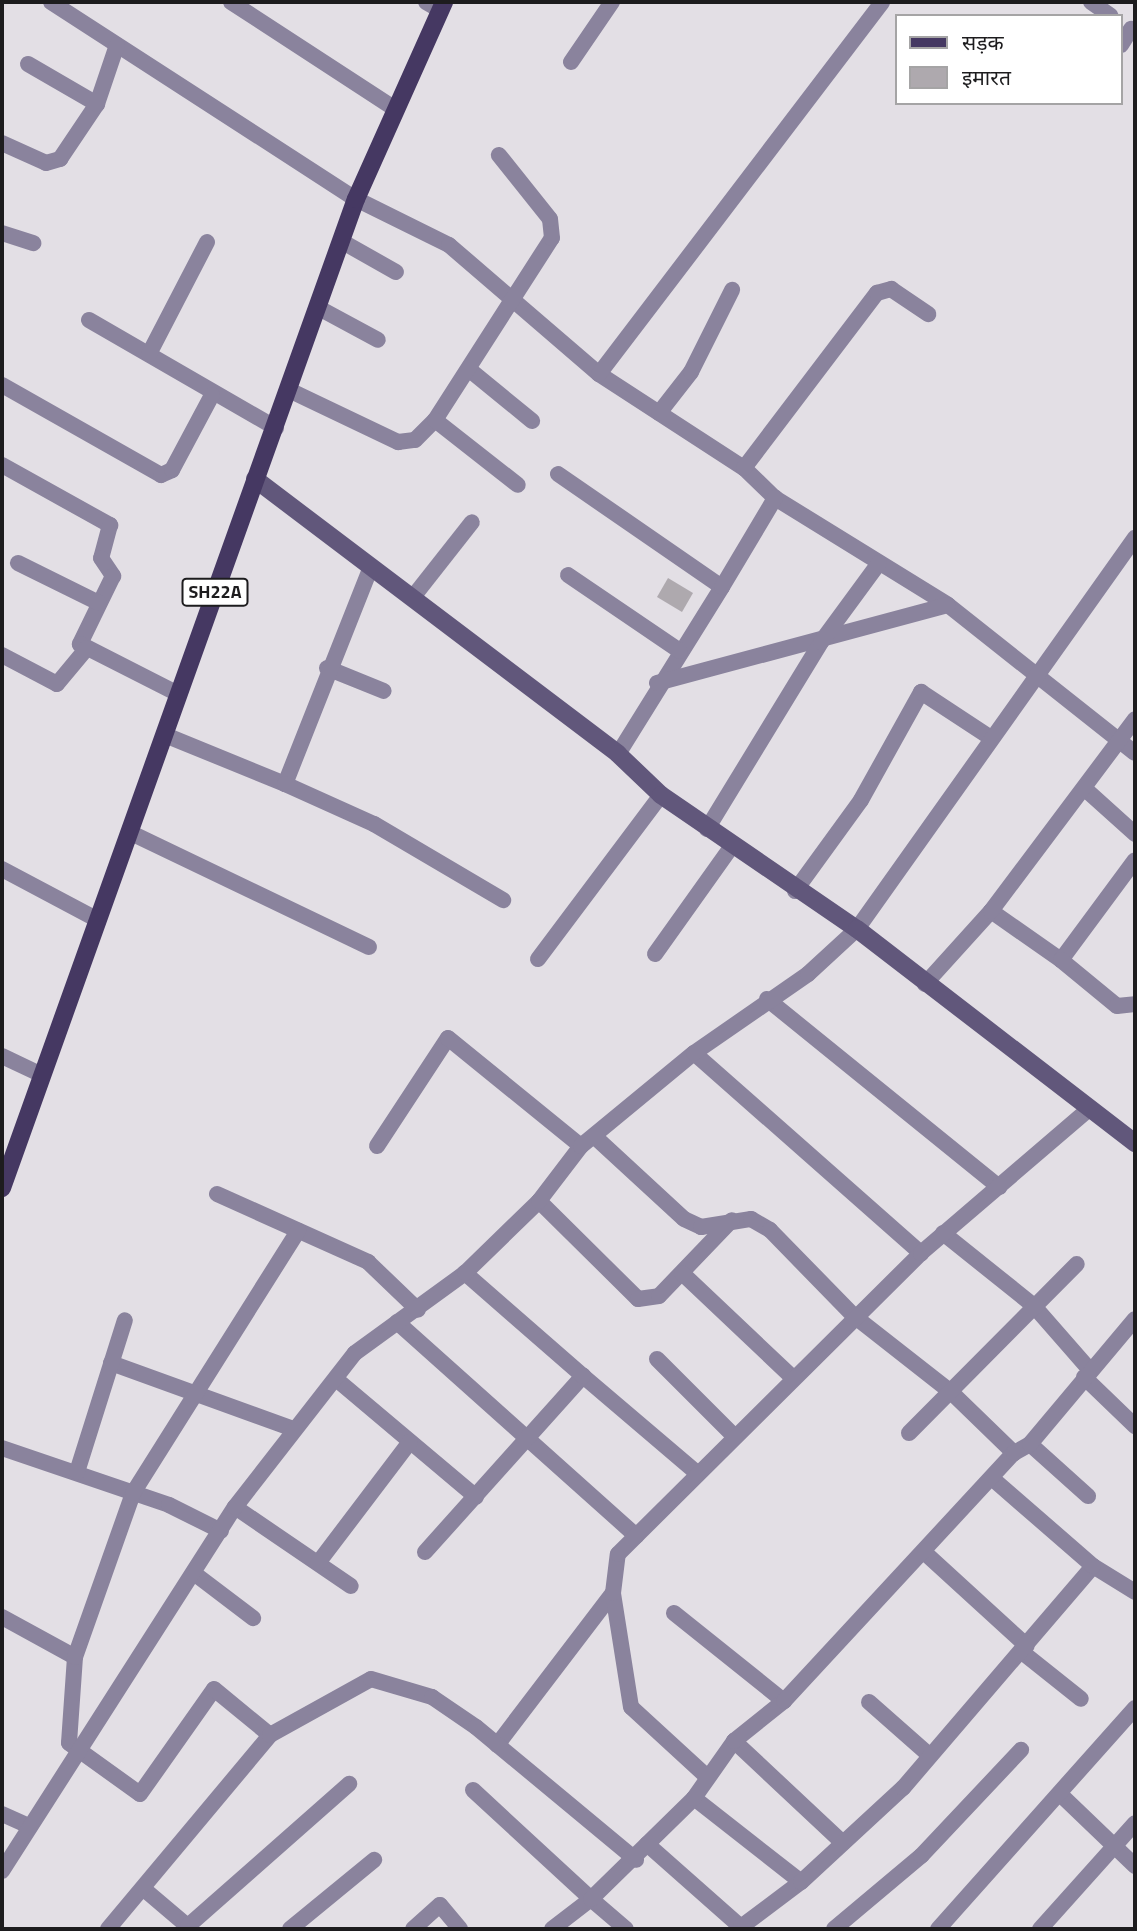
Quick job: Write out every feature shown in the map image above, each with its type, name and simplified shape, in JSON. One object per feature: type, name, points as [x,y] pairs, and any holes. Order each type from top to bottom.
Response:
[{"type":"main road","name":"SH22A","points":[[2,1188],[255,479],[291,391],[317,307],[356,199],[437,5]]},
{"type":"street","points":[[51,2],[356,199],[426,230],[519,299],[599,374],[744,468],[775,498],[948,605],[1135,753]]},
{"type":"street","points":[[231,2],[395,108]]},
{"type":"street","points":[[571,62],[612,2]]},
{"type":"street","points":[[599,374],[882,2]]},
{"type":"street","points":[[1091,2],[1108,14]]},
{"type":"street","points":[[2,143],[46,163],[60,159],[97,104],[117,45]]},
{"type":"street","points":[[28,64],[97,104]]},
{"type":"street","points":[[291,391],[398,442],[415,440],[435,420],[519,299],[554,229],[499,155]]},
{"type":"street","points":[[2,233],[33,243]]},
{"type":"street","points":[[341,241],[396,272]]},
{"type":"street","points":[[149,354],[207,242]]},
{"type":"street","points":[[744,468],[877,293],[891,289],[928,314]]},
{"type":"street","points":[[659,413],[691,372],[732,290]]},
{"type":"street","points":[[317,307],[378,340]]},
{"type":"street","points":[[89,320],[149,354],[212,395],[276,428]]},
{"type":"street","points":[[471,371],[532,421]]},
{"type":"street","points":[[2,385],[161,475],[172,470],[212,395]]},
{"type":"street","points":[[435,420],[518,485]]},
{"type":"street","points":[[2,465],[110,525],[101,558],[113,576],[80,644],[178,694]]},
{"type":"street","points":[[558,474],[722,587]]},
{"type":"street","points":[[255,479],[370,569],[413,597],[618,754],[661,795],[795,891],[857,929],[925,984],[1135,1143]]},
{"type":"street","points":[[618,754],[657,683],[722,587],[775,498]]},
{"type":"street","points":[[413,597],[471,522]]},
{"type":"street","points":[[2,1871],[195,1574],[235,1507],[293,1429],[337,1380],[355,1353],[418,1310],[465,1273],[539,1201],[587,1141],[694,1053],[767,999],[808,974],[857,929],[1135,538]]},
{"type":"street","points":[[18,563],[99,603]]},
{"type":"street","points":[[707,829],[821,642],[879,563]]},
{"type":"street","points":[[285,784],[327,667],[370,569]]},
{"type":"street","points":[[568,576],[680,652]]},
{"type":"street","points":[[657,683],[821,642],[948,605]]},
{"type":"street","points":[[2,655],[57,684],[88,648]]},
{"type":"street","points":[[327,667],[384,691]]},
{"type":"street","points":[[795,891],[861,800],[921,692],[991,738]]},
{"type":"street","points":[[925,984],[991,911],[1135,719]]},
{"type":"street","points":[[165,735],[374,824],[503,900]]},
{"type":"street","points":[[1084,788],[1135,834]]},
{"type":"street","points":[[538,959],[661,795]]},
{"type":"street","points":[[129,832],[369,947]]},
{"type":"street","points":[[655,954],[732,846]]},
{"type":"street","points":[[1061,960],[1135,860]]},
{"type":"street","points":[[2,869],[97,920]]},
{"type":"street","points":[[991,911],[1061,960],[1117,1006],[1135,1004]]},
{"type":"street","points":[[767,999],[999,1187]]},
{"type":"street","points":[[377,1146],[448,1038],[587,1141],[684,1219],[701,1227],[734,1219],[751,1219],[770,1230],[854,1317],[951,1392],[1014,1453]]},
{"type":"street","points":[[694,1053],[921,1253]]},
{"type":"street","points":[[2,1056],[42,1075]]},
{"type":"street","points":[[705,1775],[631,1707],[613,1593],[618,1554],[921,1253],[1090,1108]]},
{"type":"street","points":[[217,1194],[368,1262],[418,1310]]},
{"type":"street","points":[[539,1201],[638,1299],[659,1296],[734,1219]]},
{"type":"street","points":[[270,1735],[214,1689],[140,1794],[76,1754],[68,1732],[75,1657],[133,1493],[298,1231]]},
{"type":"street","points":[[943,1233],[1033,1305],[1087,1374],[1135,1426]]},
{"type":"street","points":[[909,1433],[1033,1305],[1077,1264]]},
{"type":"street","points":[[465,1273],[698,1474]]},
{"type":"street","points":[[681,1273],[793,1378]]},
{"type":"street","points":[[552,1929],[636,1860],[647,1844],[694,1798],[705,1775],[734,1741],[783,1701],[993,1479],[1014,1453],[1030,1444],[1135,1319]]},
{"type":"street","points":[[77,1472],[125,1320]]},
{"type":"street","points":[[397,1322],[528,1443],[636,1536]]},
{"type":"street","points":[[657,1359],[735,1437]]},
{"type":"street","points":[[111,1363],[199,1392],[293,1429]]},
{"type":"street","points":[[425,1552],[528,1443],[583,1376]]},
{"type":"street","points":[[337,1380],[477,1497]]},
{"type":"street","points":[[317,1563],[410,1443]]},
{"type":"street","points":[[1030,1444],[1088,1496]]},
{"type":"street","points":[[2,1448],[133,1493],[221,1531]]},
{"type":"street","points":[[993,1479],[1093,1566],[1135,1592]]},
{"type":"street","points":[[235,1507],[351,1586]]},
{"type":"street","points":[[924,1552],[1024,1649],[1081,1699]]},
{"type":"street","points":[[647,1844],[742,1928],[800,1882],[903,1788],[928,1754],[1024,1649],[1093,1566]]},
{"type":"street","points":[[195,1574],[253,1618]]},
{"type":"street","points":[[498,1745],[613,1593]]},
{"type":"street","points":[[674,1613],[783,1701]]},
{"type":"street","points":[[2,1617],[75,1657]]},
{"type":"street","points":[[108,1929],[145,1890],[270,1735],[371,1679],[432,1697],[498,1745],[636,1860]]},
{"type":"street","points":[[869,1702],[928,1754]]},
{"type":"street","points":[[938,1929],[1135,1708]]},
{"type":"street","points":[[734,1741],[843,1843]]},
{"type":"street","points":[[834,1929],[920,1856],[1021,1750]]},
{"type":"street","points":[[145,1890],[190,1928],[349,1784]]},
{"type":"street","points":[[473,1790],[626,1929]]},
{"type":"street","points":[[1060,1794],[1135,1866]]},
{"type":"street","points":[[694,1798],[800,1882]]},
{"type":"street","points":[[2,1814],[29,1826]]},
{"type":"street","points":[[1040,1929],[1135,1823]]},
{"type":"street","points":[[290,1929],[374,1860]]},
{"type":"street","points":[[413,1929],[440,1905],[460,1929]]},
{"type":"building","points":[[668,578],[693,593],[682,612],[657,597]]}]
